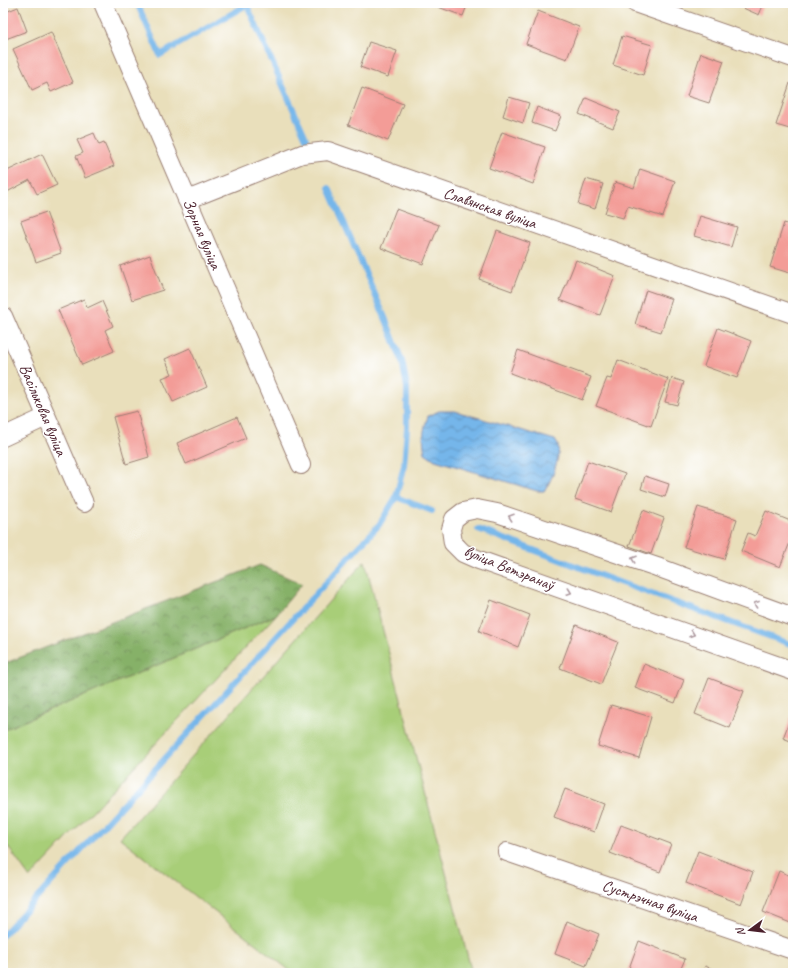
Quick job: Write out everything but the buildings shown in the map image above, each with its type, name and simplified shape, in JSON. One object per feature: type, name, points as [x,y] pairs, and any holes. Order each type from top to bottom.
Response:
[{"type":"street","name":"Зорная вуліца","points":[[102,3],[301,465]]},
{"type":"street","points":[[635,3],[793,58]]},
{"type":"street","name":"Славянская вуліца","points":[[187,200],[302,154],[328,151],[793,314]]},
{"type":"street","name":"Васільковая вуліца","points":[[3,316],[84,503]]},
{"type":"street","points":[[3,437],[46,417]]},
{"type":"street","name":"вуліца Ветэранаў","points":[[793,617],[657,567],[497,513],[477,509],[463,512],[454,519],[451,529],[453,543],[463,553],[479,560],[793,670]]},
{"type":"street","name":"Сустрэчная вуліца","points":[[507,852],[793,950]]},
{"type":"green space","points":[[365,561],[472,973],[293,973],[120,838]]},
{"type":"green space","points":[[260,565],[302,584],[276,615],[3,730],[3,664]]},
{"type":"green space","points":[[276,615],[30,878],[3,840],[3,730]]},
{"type":"water","points":[[439,411],[455,411],[555,440],[558,444],[559,450],[557,463],[547,487],[544,491],[537,491],[435,460],[425,453],[424,434],[428,416]]},
{"type":"waterway","points":[[137,3],[160,55],[250,3]]},
{"type":"waterway","points":[[247,5],[306,138]]},
{"type":"waterway","points":[[3,935],[379,525],[396,497],[404,465],[407,428],[407,387],[402,361],[329,188]]},
{"type":"waterway","points":[[396,497],[432,511]]},
{"type":"waterway","points":[[478,529],[621,583],[793,645]]}]
